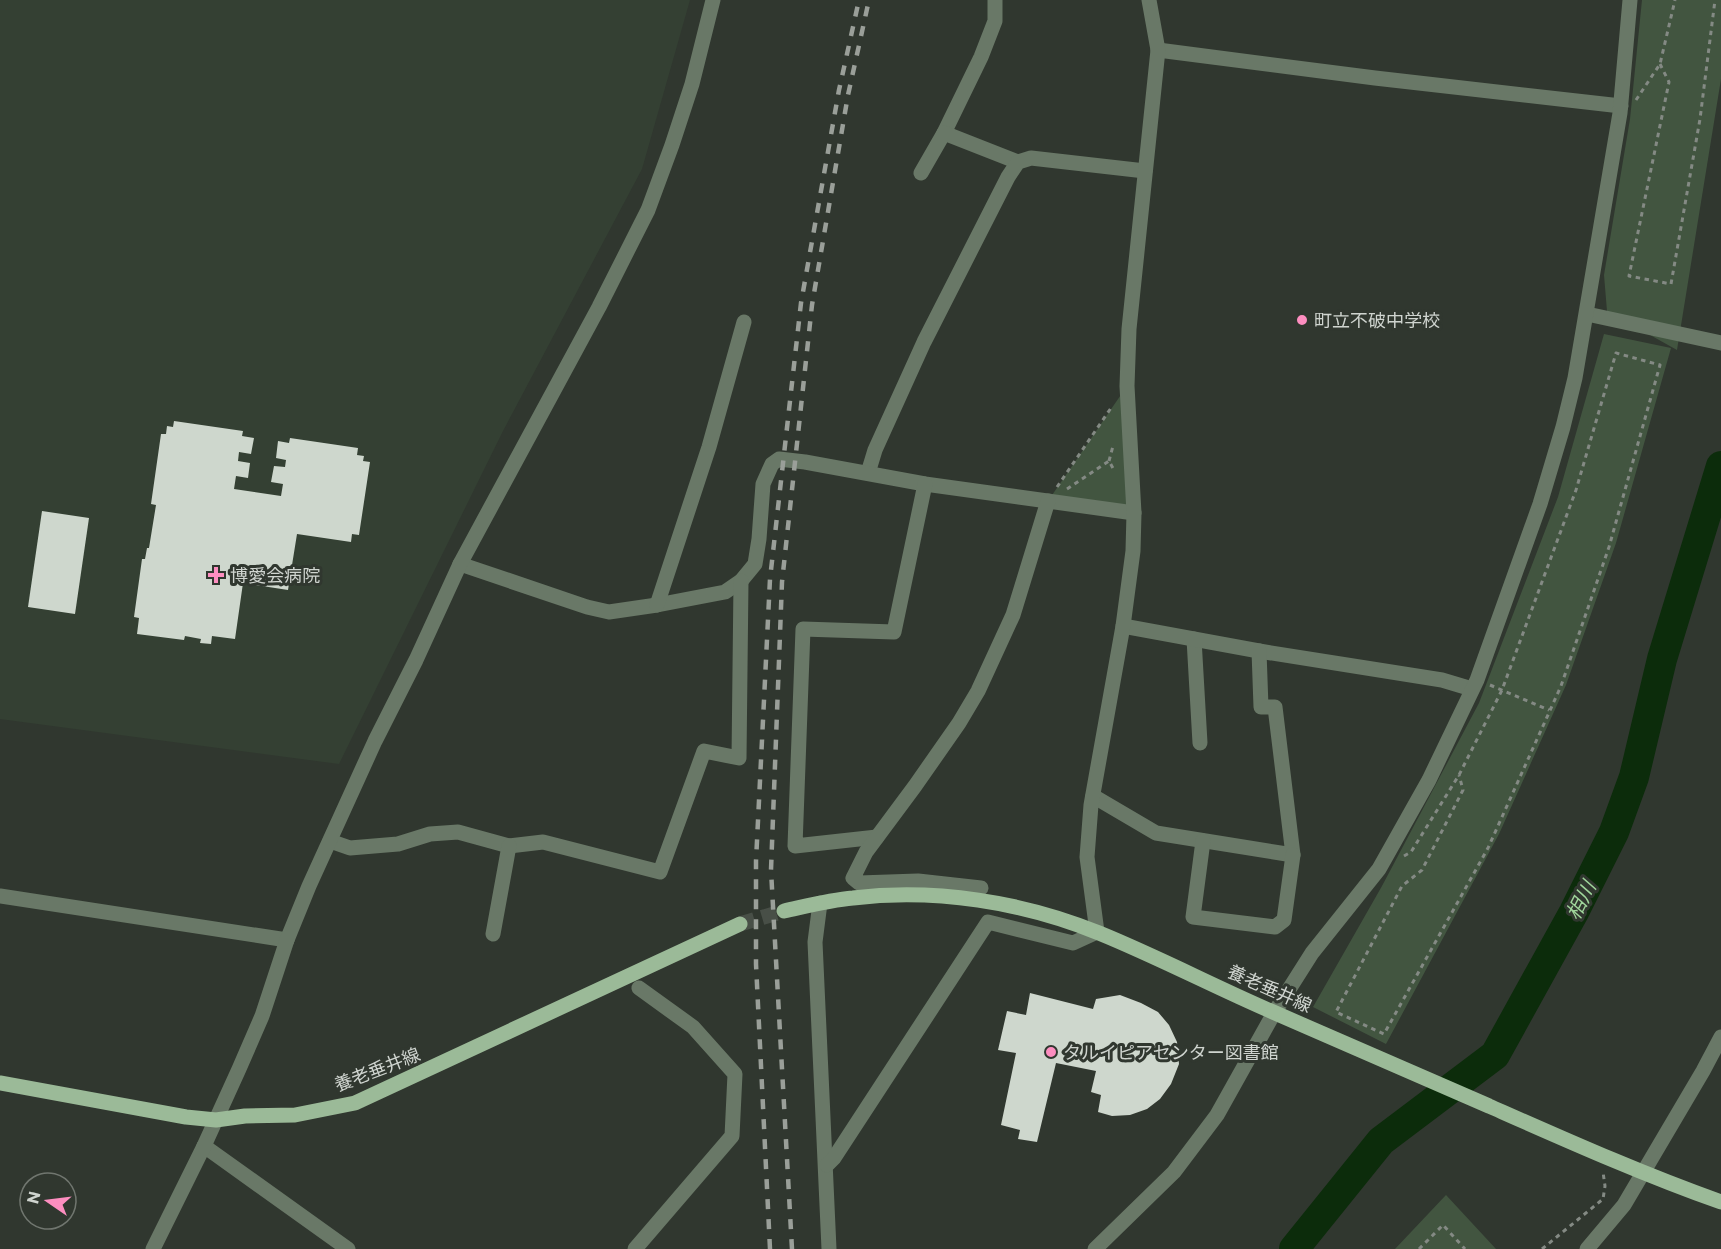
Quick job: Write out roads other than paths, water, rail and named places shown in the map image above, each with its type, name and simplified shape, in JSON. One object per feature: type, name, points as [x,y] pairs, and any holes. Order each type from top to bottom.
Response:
[{"type":"main road","name":"養老垂井線","points":[[784,911],[854,898],[895,895],[973,900],[1048,916],[1097,932],[1606,1162],[1721,1202]]},
{"type":"main road","name":"養老垂井線","points":[[0,1083],[186,1117],[216,1120],[245,1116],[296,1115],[355,1103],[740,924]]},
{"type":"street","points":[[153,1249],[204,1146],[262,1016],[287,940],[309,886],[375,741],[416,660],[460,564],[599,307],[648,210],[689,94],[713,0]]},
{"type":"street","points":[[921,173],[944,133],[988,39],[995,21],[995,0]]},
{"type":"street","points":[[827,1165],[834,1158],[988,921],[1073,943],[1097,932],[1087,857],[1093,796],[1123,626],[1133,551],[1134,513],[1127,386],[1129,328],[1158,50],[1149,0]]},
{"type":"street","points":[[1095,1249],[1174,1172],[1217,1115],[1274,1013],[1312,953],[1379,869],[1429,780],[1472,689],[1540,504],[1563,428],[1587,314],[1621,106],[1630,0]]},
{"type":"street","points":[[1158,50],[1621,106]]},
{"type":"street","points":[[944,133],[1018,162],[1031,158],[1145,171]]},
{"type":"street","points":[[868,473],[875,450],[924,342],[1008,177],[1018,162]]},
{"type":"street","points":[[1587,314],[1721,343]]},
{"type":"street","points":[[657,605],[709,447],[744,322]]},
{"type":"street","points":[[460,564],[609,612],[725,592],[741,581],[755,564],[763,484],[772,464],[779,459],[925,484],[1134,513]]},
{"type":"street","points":[[877,837],[795,846],[803,629],[894,632],[925,484]]},
{"type":"street","points":[[981,888],[918,881],[859,883],[853,878],[866,852],[946,741],[978,692],[1013,615],[1048,501]]},
{"type":"street","points":[[330,841],[350,848],[398,844],[430,834],[458,832],[509,846],[543,842],[660,872],[704,751],[738,758],[741,581]]},
{"type":"street","points":[[1123,626],[1259,651],[1442,680],[1472,689]]},
{"type":"street","points":[[1194,639],[1200,743]]},
{"type":"street","points":[[1203,841],[1193,917],[1275,927],[1284,920],[1293,855],[1275,707],[1261,707],[1259,651]]},
{"type":"street","points":[[1093,796],[1156,834],[1293,855]]},
{"type":"street","points":[[493,934],[509,846]]},
{"type":"street","points":[[0,896],[287,940]]},
{"type":"street","points":[[820,903],[815,942],[824,1152],[827,1165],[829,1249]]},
{"type":"street","points":[[634,1249],[732,1136],[735,1074],[693,1027],[639,988]]},
{"type":"street","points":[[1587,1249],[1624,1205],[1721,1037]]},
{"type":"street","points":[[204,1146],[348,1249]]},
{"type":"waterway","name":"相川","points":[[1294,1249],[1381,1141],[1495,1055],[1574,912],[1614,832],[1634,777],[1662,659],[1721,466]]},
{"type":"tunnel","points":[[740,924],[784,911]]},
{"type":"railway","points":[[770,1249],[756,964],[756,861],[770,579],[801,303],[839,90],[859,0]]},
{"type":"railway","points":[[792,1249],[771,870],[782,582],[812,305],[848,95],[869,0]]},
{"type":"place","name":"町立不破中学校","points":[[1302,320]]},
{"type":"place","name":"博愛会病院","points":[[216,575]]},
{"type":"place","name":"タルイピアセンター図書館","points":[[1051,1052]]}]
